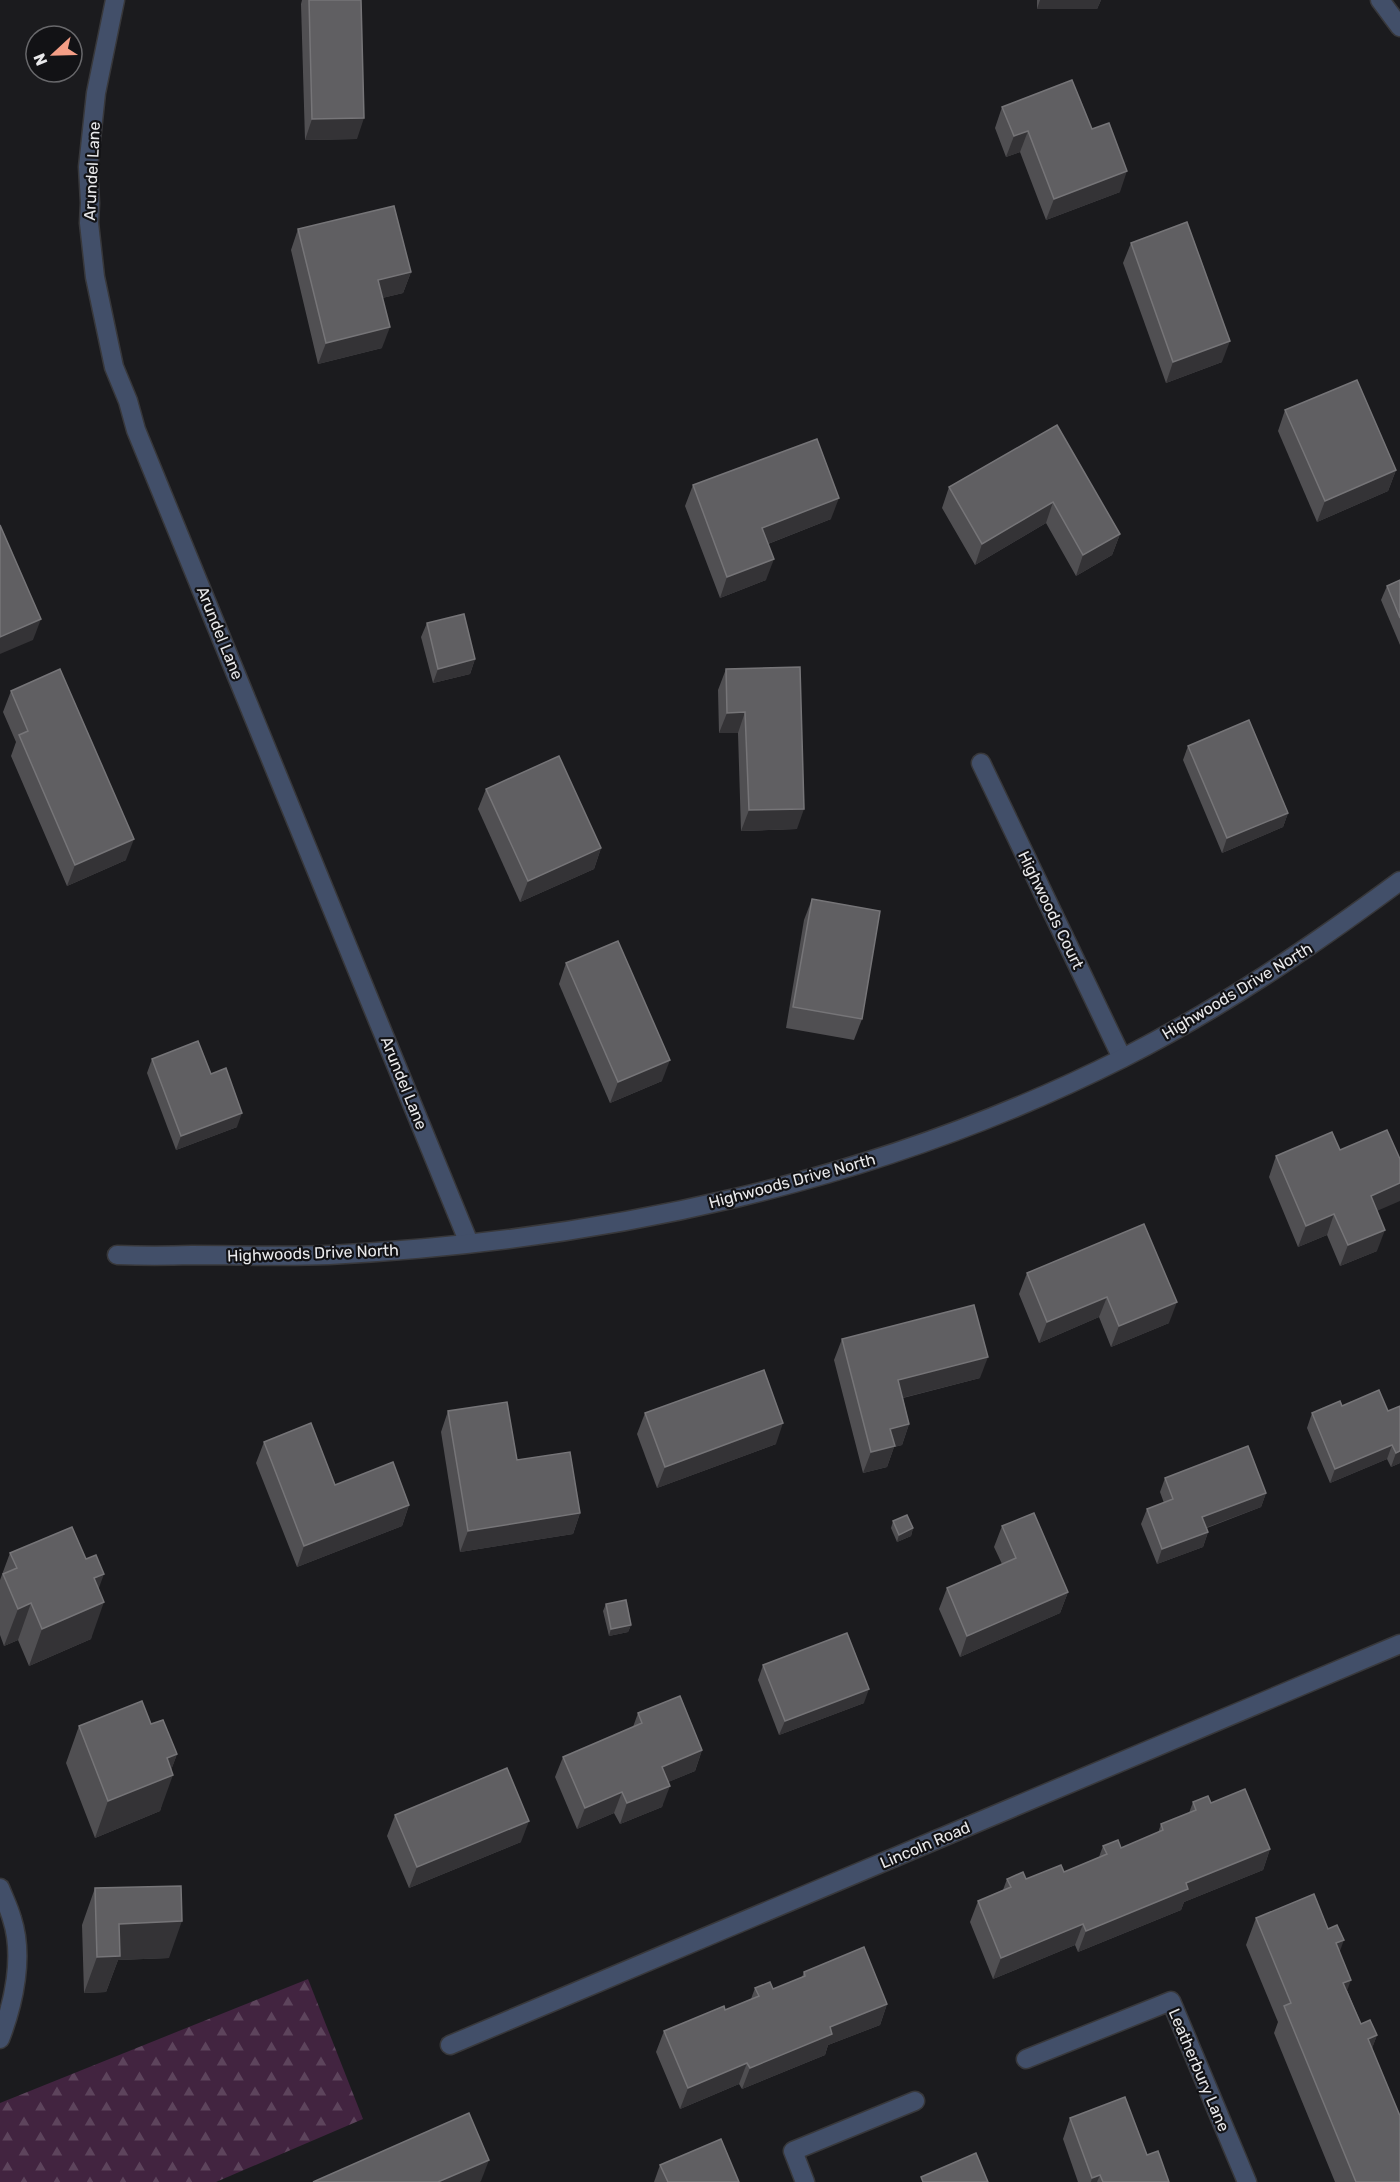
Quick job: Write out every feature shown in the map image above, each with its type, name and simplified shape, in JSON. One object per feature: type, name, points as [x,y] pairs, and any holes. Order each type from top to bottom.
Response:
[{"type":"street","name":"Arundel Lane","points":[[115,0],[99,76],[88,167],[90,241],[95,277],[114,367],[128,401],[136,430],[469,1243]]},
{"type":"street","points":[[1380,0],[1400,27]]},
{"type":"street","name":"Highwoods Court","points":[[981,763],[1122,1058]]},
{"type":"street","name":"Highwoods Drive North","points":[[117,1256],[328,1255],[469,1243],[610,1223],[748,1195],[818,1177],[965,1128],[1025,1104],[1122,1058],[1251,985],[1328,935],[1400,881]]},
{"type":"street","name":"Lincoln Road","points":[[450,2045],[1400,1644]]},
{"type":"street","points":[[0,1888],[13,1920],[18,1957],[16,1983],[2,2034]]},
{"type":"street","name":"Leatherbury Lane","points":[[1026,2059],[1171,2001],[1246,2182]]},
{"type":"street","points":[[805,2182],[793,2151],[915,2101]]},
{"type":"green space","points":[[308,1979],[363,2119],[216,2182],[0,2182],[0,2103]]},
{"type":"building","points":[[309,0],[361,0],[364,118],[312,119]]},
{"type":"building","points":[[1072,80],[1092,129],[1109,123],[1127,171],[1054,199],[1028,131],[1014,136],[1002,107]]},
{"type":"building","points":[[394,206],[411,272],[378,280],[390,327],[326,343],[298,229]]},
{"type":"building","points":[[1187,222],[1230,341],[1173,362],[1131,243]]},
{"type":"building","points":[[1357,380],[1396,470],[1325,501],[1285,410]]},
{"type":"building","points":[[1057,425],[1120,534],[1083,555],[1053,502],[982,544],[949,487]]},
{"type":"building","points":[[817,439],[839,498],[762,528],[774,559],[727,577],[693,485]]},
{"type":"building","points":[[0,525],[41,619],[0,637]]},
{"type":"building","points":[[1400,580],[1400,618],[1387,586]]},
{"type":"building","points":[[464,614],[475,659],[438,669],[427,623]]},
{"type":"building","points":[[800,667],[804,809],[749,810],[745,712],[727,713],[726,669]]},
{"type":"building","points":[[60,669],[134,839],[75,865],[19,735],[28,731],[11,691]]},
{"type":"building","points":[[1249,720],[1288,813],[1227,838],[1188,746]]},
{"type":"building","points":[[559,756],[601,848],[528,881],[486,789]]},
{"type":"building","points":[[812,899],[880,911],[862,1019],[793,1007]]},
{"type":"building","points":[[618,941],[670,1060],[618,1082],[566,963]]},
{"type":"building","points":[[198,1041],[211,1074],[226,1068],[242,1113],[181,1136],[152,1059]]},
{"type":"building","points":[[1387,1130],[1400,1159],[1400,1183],[1371,1196],[1385,1230],[1348,1245],[1334,1214],[1306,1226],[1276,1156],[1332,1132],[1340,1150]]},
{"type":"building","points":[[1144,1224],[1177,1302],[1119,1326],[1107,1297],[1047,1322],[1027,1273]]},
{"type":"building","points":[[974,1305],[988,1357],[898,1380],[909,1424],[890,1429],[895,1446],[871,1452],[842,1339]]},
{"type":"building","points":[[764,1370],[783,1423],[665,1467],[645,1413]]},
{"type":"building","points":[[1379,1390],[1388,1411],[1400,1406],[1400,1451],[1396,1453],[1392,1445],[1335,1469],[1312,1413],[1340,1401],[1342,1406]]},
{"type":"building","points":[[507,1402],[517,1460],[570,1452],[580,1513],[468,1531],[448,1411]]},
{"type":"building","points":[[311,1423],[335,1485],[393,1462],[409,1505],[304,1546],[264,1442]]},
{"type":"building","points":[[1248,1446],[1266,1493],[1202,1517],[1208,1532],[1162,1549],[1147,1509],[1173,1499],[1165,1478]]},
{"type":"building","points":[[1034,1513],[1068,1592],[967,1636],[947,1588],[1016,1558],[1002,1526]]},
{"type":"building","points":[[907,1515],[913,1528],[899,1535],[893,1521]]},
{"type":"building","points":[[72,1527],[86,1559],[96,1555],[104,1574],[94,1578],[104,1602],[42,1629],[31,1603],[18,1609],[3,1574],[17,1568],[10,1553]]},
{"type":"building","points":[[626,1600],[631,1625],[611,1629],[606,1604]]},
{"type":"building","points":[[847,1633],[869,1689],[785,1721],[763,1665]]},
{"type":"building","points":[[680,1696],[702,1750],[662,1767],[670,1786],[627,1803],[622,1792],[585,1808],[563,1757],[642,1723],[638,1713]]},
{"type":"building","points":[[142,1701],[151,1724],[163,1720],[177,1754],[167,1758],[173,1775],[108,1801],[79,1726]]},
{"type":"building","points":[[507,1768],[529,1821],[417,1867],[395,1815]]},
{"type":"building","points":[[1245,1789],[1270,1849],[1186,1883],[1188,1889],[1086,1931],[1083,1924],[1001,1958],[978,1901],[1011,1887],[1007,1879],[1023,1872],[1026,1879],[1061,1865],[1064,1872],[1107,1854],[1103,1846],[1118,1840],[1121,1848],[1163,1830],[1161,1824],[1196,1810],[1193,1802],[1208,1796],[1211,1803]]},
{"type":"building","points":[[181,1886],[182,1921],[119,1924],[120,1956],[97,1957],[95,1888]]},
{"type":"building","points":[[1314,1894],[1328,1929],[1337,1925],[1344,1940],[1336,1943],[1351,1980],[1343,1983],[1361,2024],[1370,2020],[1377,2035],[1368,2039],[1400,2116],[1400,2182],[1356,2182],[1284,2006],[1291,2003],[1256,1918]]},
{"type":"building","points":[[864,1947],[887,2004],[830,2027],[832,2034],[750,2068],[747,2063],[688,2088],[664,2031],[724,2006],[725,2010],[759,1996],[755,1988],[770,1982],[773,1989],[805,1976],[804,1972]]},
{"type":"building","points":[[1125,2097],[1147,2155],[1158,2151],[1169,2182],[1103,2182],[1100,2175],[1092,2178],[1070,2118]]},
{"type":"building","points":[[469,2113],[489,2160],[438,2182],[313,2182]]},
{"type":"building","points":[[721,2139],[739,2182],[668,2182],[660,2165]]},
{"type":"building","points":[[976,2153],[988,2182],[923,2182],[921,2177]]}]
